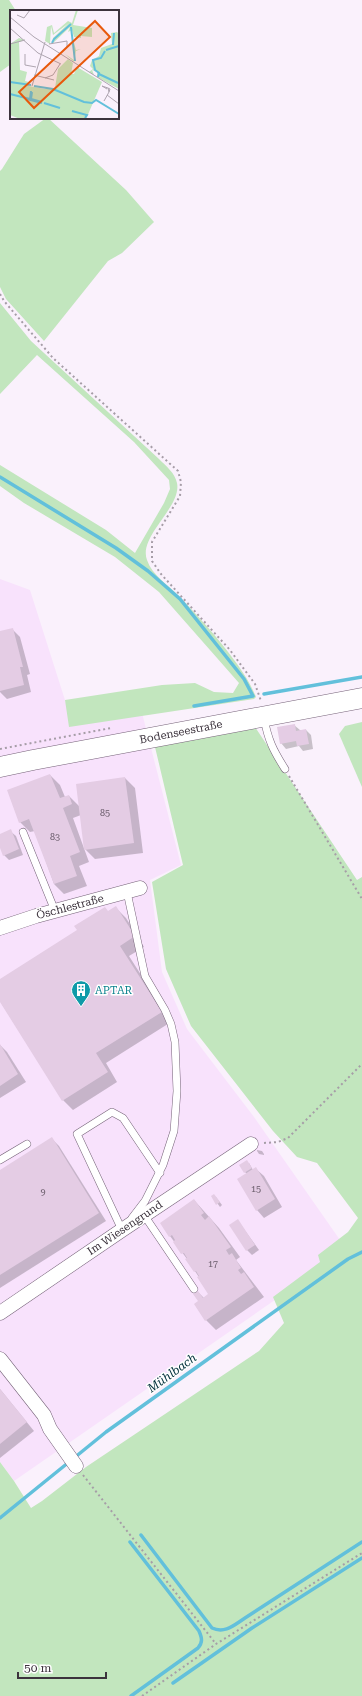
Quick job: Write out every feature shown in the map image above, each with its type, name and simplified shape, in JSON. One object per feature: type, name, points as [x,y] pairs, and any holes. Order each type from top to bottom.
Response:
[{"type":"street","name":"Bodenseestraße","points":[[0,767],[262,709],[362,698]]},
{"type":"street","name":"Öschlestraße","points":[[0,928],[55,911],[134,890]]},
{"type":"street","name":"Im Wiesengrund","points":[[0,1313],[251,1144]]},
{"type":"street","points":[[0,1359],[44,1415],[50,1429],[73,1462]]},
{"type":"lane","points":[[262,709],[268,737],[273,749],[285,769]]},
{"type":"lane","points":[[23,832],[55,911]]},
{"type":"lane","points":[[134,890],[145,976],[165,1010],[171,1024],[175,1042],[177,1108],[174,1131],[160,1173],[138,1211],[122,1230],[77,1134],[112,1112],[123,1118],[160,1173]]},
{"type":"lane","points":[[0,1160],[27,1144]]},
{"type":"lane","points":[[144,1215],[194,1289]]},
{"type":"path","points":[[0,294],[4,302],[53,358],[178,472],[181,482],[180,496],[152,542],[152,561],[161,574],[234,656],[256,684],[262,709]]},
{"type":"path","points":[[285,769],[362,899]]},
{"type":"path","points":[[251,1144],[278,1142],[288,1138],[362,1064]]},
{"type":"path","points":[[73,1462],[216,1644]]},
{"type":"path","points":[[142,1696],[216,1644],[362,1553]]},
{"type":"shaded area","points":[[0,579],[30,590],[71,719],[141,709],[181,865],[150,880],[162,972],[187,1029],[254,1117],[347,1250],[14,1481],[0,1462]]},
{"type":"green space","points":[[0,0],[9,0],[15,10],[10,10],[10,65],[0,72]]},
{"type":"green space","points":[[45,119],[49,119],[126,190],[154,222],[122,253],[108,261],[44,341],[6,299],[0,287],[0,171],[24,134]]},
{"type":"green space","points":[[0,303],[31,341],[159,459],[170,470],[176,479],[177,492],[173,502],[149,541],[146,551],[147,560],[156,575],[179,596],[233,658],[250,685],[256,697],[254,699],[69,727],[65,700],[162,685],[195,683],[214,692],[233,693],[239,683],[159,592],[115,557],[24,503],[0,486],[0,465],[106,530],[135,553],[164,503],[170,489],[169,480],[134,442],[37,355],[0,394]]},
{"type":"green space","points":[[362,722],[362,787],[339,734],[345,726]]},
{"type":"green space","points":[[255,727],[357,880],[362,877],[362,1696],[0,1696],[0,1462],[31,1508],[42,1501],[86,1467],[259,1351],[284,1323],[273,1297],[320,1262],[318,1255],[348,1232],[358,1218],[317,1163],[297,1157],[273,1131],[191,1026],[166,969],[152,882],[183,865],[155,747]]},
{"type":"building","points":[[13,628],[23,667],[20,667],[24,685],[0,691],[0,631]]},
{"type":"building","points":[[295,724],[296,731],[306,729],[309,744],[297,746],[296,741],[280,744],[277,727]]},
{"type":"building","points":[[50,774],[60,798],[69,795],[72,804],[63,808],[80,852],[70,856],[77,876],[54,884],[29,819],[19,823],[7,790]]},
{"type":"building","points":[[125,777],[134,843],[84,850],[76,784]]},
{"type":"building","points":[[11,829],[19,849],[3,856],[0,848],[0,834]]},
{"type":"building","name":"APTAR","points":[[116,906],[135,936],[120,946],[162,1012],[96,1053],[108,1072],[62,1101],[0,1002],[0,979],[77,930],[74,926],[105,907],[108,911]]},
{"type":"building","points":[[0,1044],[18,1074],[0,1086]]},
{"type":"building","points":[[52,1137],[99,1213],[0,1275],[0,1170]]},
{"type":"building","points":[[247,1160],[252,1168],[244,1173],[239,1165]]},
{"type":"building","points":[[256,1167],[275,1199],[256,1211],[237,1179]]},
{"type":"building","points":[[214,1194],[220,1202],[216,1205],[211,1196]]},
{"type":"building","points":[[194,1199],[204,1213],[201,1215],[205,1220],[209,1216],[231,1247],[226,1250],[229,1255],[232,1253],[241,1268],[238,1270],[241,1274],[244,1272],[254,1287],[205,1321],[194,1304],[198,1301],[193,1294],[198,1291],[203,1298],[208,1294],[197,1277],[199,1276],[196,1271],[194,1272],[185,1259],[187,1258],[184,1253],[181,1254],[173,1242],[175,1240],[172,1235],[169,1237],[160,1223]]},
{"type":"building","points":[[238,1219],[255,1245],[246,1251],[229,1225]]},
{"type":"building","points":[[0,1389],[27,1422],[0,1444]]},
{"type":"waterway","points":[[0,477],[116,548],[148,571],[180,599],[244,679],[253,696],[194,706]]},
{"type":"waterway","points":[[264,694],[362,677]]},
{"type":"waterway","name":"Mühlbach","points":[[74,1458],[106,1432],[348,1259],[362,1252]]},
{"type":"waterway","name":"Mühlbach","points":[[0,1518],[69,1462]]},
{"type":"waterway","points":[[141,1535],[212,1628],[217,1630],[233,1626],[362,1542]]},
{"type":"waterway","points":[[130,1542],[199,1631],[202,1640],[198,1648],[131,1696]]},
{"type":"waterway","points":[[173,1683],[252,1628],[362,1558]]},
{"type":"place","name":"APTAR","points":[[81,1007]]}]
